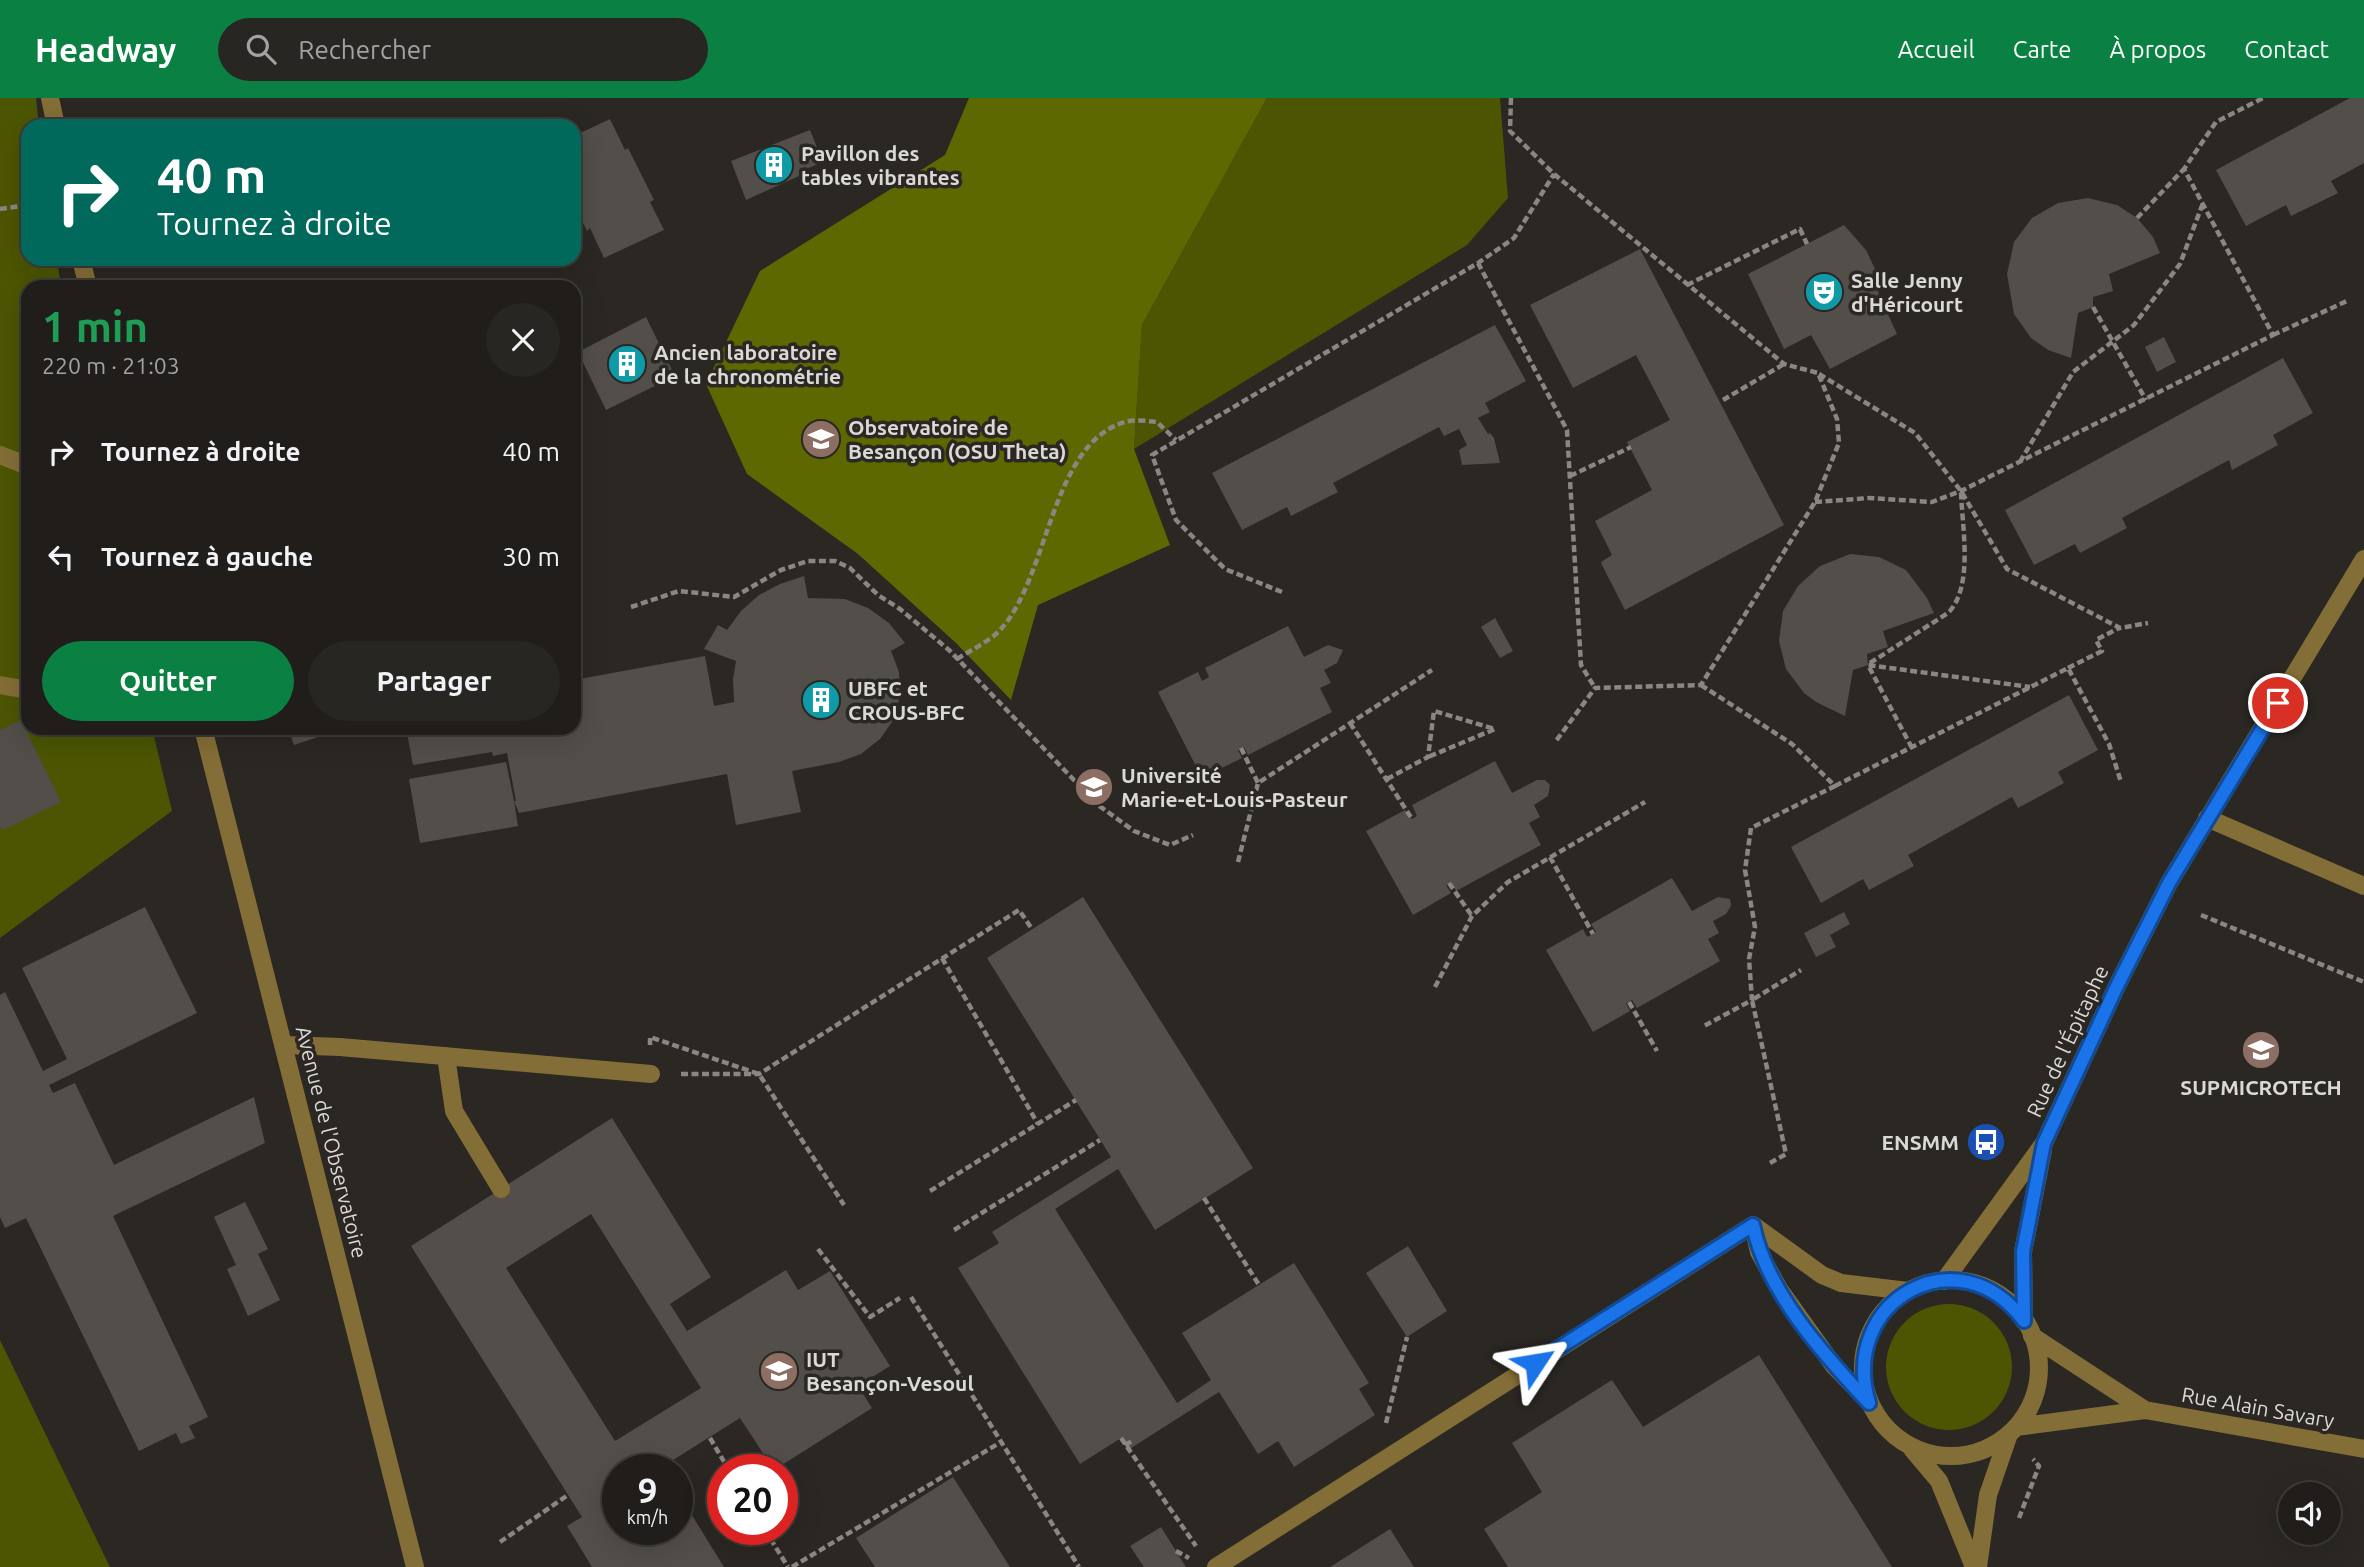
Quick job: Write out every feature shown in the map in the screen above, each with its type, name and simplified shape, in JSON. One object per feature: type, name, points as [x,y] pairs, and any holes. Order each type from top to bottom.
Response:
[{"type":"street","points":[[50,98],[54,119]]},
{"type":"street","points":[[0,455],[21,463]]},
{"type":"street","name":"Rue de l'Épitaphe","points":[[1944,1280],[2044,1143],[2169,883],[2364,559]]},
{"type":"street","points":[[0,685],[21,689]]},
{"type":"street","name":"Avenue de l'Observatoire","points":[[205,735],[415,1567]]},
{"type":"street","points":[[2207,818],[2364,886]]},
{"type":"street","points":[[283,1045],[651,1074]]},
{"type":"street","points":[[446,1056],[454,1111],[501,1189]]},
{"type":"street","name":"Rue de l'Épitaphe","points":[[2028,1328],[2023,1252],[2044,1143]]},
{"type":"street","points":[[1753,1225],[1822,1275],[1842,1283],[1908,1291]]},
{"type":"street","points":[[1753,1225],[1759,1252],[1779,1289],[1834,1366],[1869,1403],[1886,1428],[1909,1446],[1939,1481],[1976,1567]]},
{"type":"street","points":[[1210,1562],[1376,1465],[1753,1225]]},
{"type":"street","points":[[1869,1403],[1863,1360],[1870,1333],[1886,1309],[1908,1291],[1944,1280],[1968,1282],[1989,1290],[2009,1303],[2028,1328],[2039,1364],[2035,1394],[2028,1412],[2013,1431],[1992,1447],[1962,1456],[1940,1456],[1909,1446]]},
{"type":"street","name":"Rue Alain Savary","points":[[2028,1328],[2145,1410]]},
{"type":"street","name":"Rue Alain Savary","points":[[2013,1431],[2145,1410],[2364,1449]]},
{"type":"street","points":[[1976,1567],[1989,1495],[2013,1431]]},
{"type":"path","points":[[1511,98],[1510,131],[1554,174],[1656,255],[1687,285],[1784,364],[1818,373],[1914,433],[1961,491],[2007,569],[2120,628]]},
{"type":"path","points":[[2137,218],[2184,169],[2216,122],[2260,99]]},
{"type":"path","points":[[2184,169],[2273,335]]},
{"type":"path","points":[[1282,592],[1225,569],[1176,520],[1152,455],[1478,264],[1514,238],[1554,174]]},
{"type":"path","points":[[2020,462],[2073,372],[2134,326],[2180,264],[2203,202]]},
{"type":"path","points":[[0,209],[21,206]]},
{"type":"path","points":[[1687,285],[1800,229],[1807,244]]},
{"type":"path","points":[[1478,264],[1567,430],[1581,665],[1595,688]]},
{"type":"path","points":[[1815,502],[1868,498],[1932,502],[1961,491],[2273,335],[2347,301]]},
{"type":"path","points":[[2093,307],[2146,400]]},
{"type":"path","points":[[1723,400],[1784,364]]},
{"type":"path","points":[[1702,685],[1815,502],[1839,443],[1838,419],[1818,373]]},
{"type":"path","points":[[957,659],[1001,629],[1030,582],[1044,537],[1075,462],[1107,430],[1127,421],[1157,422],[1176,440]]},
{"type":"path","points":[[1570,476],[1631,447]]},
{"type":"path","points":[[1868,665],[1948,613],[1957,604],[1964,583],[1961,491]]},
{"type":"path","points":[[631,607],[679,591],[734,597],[781,570],[808,561],[835,561],[850,568],[878,596],[900,609],[957,659],[1098,805],[1134,831],[1170,845],[1193,835]]},
{"type":"path","points":[[1770,1163],[1786,1154],[1752,1000],[1749,959],[1755,927],[1745,870],[1751,828],[2102,651],[2096,640],[2120,628],[2148,623]]},
{"type":"path","points":[[1868,665],[2030,687]]},
{"type":"path","points":[[1868,665],[1912,748]]},
{"type":"path","points":[[2068,668],[2109,744],[2121,782]]},
{"type":"path","points":[[1258,783],[1432,670]]},
{"type":"path","points":[[1595,688],[1702,685],[1792,744],[1835,786]]},
{"type":"path","points":[[1556,741],[1595,688]]},
{"type":"path","points":[[1387,779],[1428,757],[1495,729],[1434,711],[1428,757]]},
{"type":"path","points":[[1350,723],[1412,819]]},
{"type":"path","points":[[1238,862],[1258,783],[1241,748]]},
{"type":"path","points":[[1435,987],[1472,916],[1508,882],[1645,802]]},
{"type":"path","points":[[1550,857],[1592,934]]},
{"type":"path","points":[[1449,883],[1472,916]]},
{"type":"path","points":[[844,1205],[759,1073],[650,1037],[651,1074],[759,1073],[1019,910],[1032,929]]},
{"type":"path","points":[[2201,915],[2364,982]]},
{"type":"path","points":[[942,958],[1038,1124]]},
{"type":"path","points":[[1703,1026],[1801,970]]},
{"type":"path","points":[[1629,1002],[1657,1051]]},
{"type":"path","points":[[930,1191],[1076,1100]]},
{"type":"path","points":[[954,1230],[1100,1140]]},
{"type":"path","points":[[1204,1198],[1259,1285]]},
{"type":"path","points":[[818,1249],[870,1317],[900,1297]]},
{"type":"path","points":[[911,1297],[1079,1567]]},
{"type":"path","points":[[1376,1465],[1407,1337]]},
{"type":"path","points":[[710,1438],[720,1454]]},
{"type":"path","points":[[1121,1438],[1210,1562]]},
{"type":"path","points":[[1125,1445],[1134,1440]]},
{"type":"path","points":[[775,1545],[790,1567],[1001,1442]]},
{"type":"path","points":[[500,1542],[568,1495]]},
{"type":"green space","points":[[0,98],[36,98],[38,119],[21,119],[21,266],[58,266],[60,280],[21,280],[21,735],[154,735],[172,811],[0,938]]},
{"type":"green space","points":[[969,98],[1267,98],[1142,325],[1134,449],[1170,545],[1038,605],[1011,700],[956,643],[858,554],[747,474],[706,384],[760,271],[945,155]]},
{"type":"green space","points":[[1267,98],[1500,98],[1508,198],[1467,245],[1134,449],[1142,325]]},
{"type":"green space","points":[[1949,1304],[1973,1309],[1994,1322],[2007,1343],[2012,1367],[2007,1391],[1994,1412],[1973,1425],[1949,1430],[1925,1425],[1904,1412],[1891,1391],[1886,1367],[1891,1343],[1904,1322],[1925,1309]]},
{"type":"green space","points":[[0,1340],[110,1567],[0,1567]]},
{"type":"building","points":[[2350,98],[2364,98],[2364,163],[2331,181],[2338,193],[2291,216],[2286,205],[2246,226],[2216,170]]},
{"type":"building","points":[[610,119],[654,200],[650,202],[664,230],[604,258],[590,228],[587,231],[581,219],[581,133]]},
{"type":"building","name":"Pavillon des tables vibrantes","points":[[810,130],[823,162],[806,169],[808,172],[746,200],[731,161]]},
{"type":"building","points":[[2088,198],[2117,205],[2137,218],[2153,237],[2160,253],[2109,274],[2113,291],[2093,297],[2093,307],[2078,313],[2071,358],[2048,350],[2031,338],[2014,314],[2007,274],[2014,242],[2032,218],[2058,203]]},
{"type":"building","points":[[1844,225],[1866,250],[1876,271],[1879,295],[1897,334],[1830,369],[1811,335],[1784,349],[1748,274]]},
{"type":"building","points":[[1640,249],[1784,525],[1625,610],[1602,565],[1601,562],[1612,555],[1595,521],[1652,490],[1627,442],[1670,420],[1636,355],[1573,388],[1530,305]]},
{"type":"building","name":"Ancien laboratoire de la chronométrie","points":[[646,317],[675,376],[606,410],[581,358],[581,350]]},
{"type":"building","points":[[1495,325],[1526,381],[1485,403],[1490,412],[1478,418],[1488,434],[1494,438],[1500,463],[1462,465],[1459,450],[1467,445],[1459,429],[1444,436],[1439,427],[1333,483],[1338,492],[1291,516],[1287,507],[1242,530],[1212,473]]},
{"type":"building","points":[[2164,337],[2176,362],[2157,372],[2145,347]]},
{"type":"building","points":[[2283,358],[2313,413],[2273,435],[2278,445],[2232,470],[2229,460],[2122,518],[2127,528],[2080,553],[2075,544],[2034,565],[2005,510]]},
{"type":"building","points":[[1850,554],[1879,557],[1906,570],[1927,598],[1934,613],[1883,631],[1888,647],[1867,654],[1868,665],[1853,670],[1845,716],[1804,693],[1786,669],[1779,641],[1783,611],[1798,586],[1820,566]]},
{"type":"building","name":"UBFC et CROUS-BFC","points":[[804,576],[808,598],[845,599],[868,608],[889,623],[905,643],[891,651],[899,672],[900,696],[894,719],[880,739],[861,754],[839,762],[792,771],[801,812],[736,825],[727,774],[519,813],[514,801],[507,753],[493,756],[492,752],[413,765],[407,735],[581,735],[581,679],[705,656],[714,706],[734,702],[733,679],[736,661],[704,649],[718,625],[727,630],[741,611],[759,595]]},
{"type":"building","points":[[1495,618],[1513,651],[1500,658],[1481,627]]},
{"type":"building","points":[[1288,626],[1304,657],[1328,645],[1343,650],[1337,663],[1324,670],[1331,683],[1320,688],[1332,712],[1248,755],[1244,747],[1238,750],[1242,758],[1202,778],[1158,692],[1198,672],[1202,681],[1209,677],[1205,668]]},
{"type":"building","points":[[2069,695],[2098,750],[2058,772],[2064,783],[2018,808],[2012,797],[1908,855],[1914,866],[1869,890],[1863,879],[1821,903],[1791,847]]},
{"type":"building","points":[[21,720],[21,735],[28,735],[61,802],[3,830],[0,825],[0,730]]},
{"type":"building","points":[[290,735],[324,735],[294,745]]},
{"type":"building","points":[[1495,761],[1512,793],[1537,780],[1545,780],[1550,785],[1548,796],[1534,805],[1540,817],[1529,823],[1541,845],[1456,891],[1451,882],[1446,885],[1451,893],[1413,915],[1366,831],[1405,810],[1412,819],[1417,816],[1412,805]]},
{"type":"building","points":[[506,762],[518,826],[420,843],[409,779]]},
{"type":"building","points":[[1672,878],[1692,911],[1718,897],[1730,899],[1731,906],[1726,914],[1713,921],[1719,933],[1708,939],[1720,961],[1637,1008],[1632,1000],[1626,1003],[1630,1011],[1593,1032],[1546,950],[1583,929],[1587,937],[1593,934],[1596,932],[1591,924]]},
{"type":"building","points":[[1083,897],[1253,1168],[1155,1230],[1118,1169],[1055,1209],[1177,1403],[1211,1380],[1182,1333],[1294,1263],[1369,1383],[1359,1389],[1375,1415],[1294,1467],[1278,1441],[1258,1454],[1219,1392],[1128,1450],[1121,1438],[1080,1464],[958,1268],[999,1243],[992,1232],[1111,1157],[987,958]]},
{"type":"building","points":[[145,907],[197,1013],[49,1085],[53,1093],[75,1083],[114,1165],[254,1097],[265,1143],[113,1216],[208,1417],[189,1426],[195,1438],[181,1444],[176,1433],[139,1451],[26,1218],[5,1228],[0,1217],[0,995],[5,992],[43,1071],[67,1059],[22,968]]},
{"type":"building","points":[[1844,912],[1850,924],[1830,935],[1836,947],[1816,957],[1804,933]]},
{"type":"building","points":[[612,1118],[711,1277],[670,1304],[687,1331],[786,1270],[798,1290],[830,1271],[890,1366],[858,1386],[872,1408],[798,1455],[764,1454],[740,1418],[683,1454],[602,1454],[602,1545],[693,1545],[693,1517],[707,1540],[707,1545],[710,1545],[724,1567],[592,1567],[567,1526],[582,1517],[411,1246]],"holes":[[[591,1214],[701,1388],[615,1441],[506,1268]]]},
{"type":"building","points":[[1984,1132],[1993,1136],[1983,1156],[1975,1152]]},
{"type":"building","points":[[245,1202],[268,1249],[258,1254],[280,1300],[248,1316],[227,1269],[236,1265],[214,1217]]},
{"type":"building","points":[[1408,1246],[1447,1311],[1407,1337],[1366,1273]]},
{"type":"building","points":[[1759,1355],[1892,1567],[1508,1567],[1484,1529],[1542,1492],[1512,1443],[1612,1380],[1643,1427]]},
{"type":"building","points":[[953,1477],[1010,1567],[875,1567],[856,1538]]},
{"type":"building","points":[[1161,1527],[1186,1567],[1144,1567],[1130,1546]]},
{"type":"building","points":[[1390,1529],[1414,1567],[1330,1567]]},
{"type":"place","name":"Pavillon des tables vibrantes","points":[[774,165]]},
{"type":"place","name":"Salle Jenny d'Héricourt","points":[[1824,292]]},
{"type":"place","name":"Ancien laboratoire de la chronométrie","points":[[627,364]]},
{"type":"place","name":"Observatoire de Besançon (OSU Theta)","points":[[821,439]]},
{"type":"place","name":"UBFC et CROUS-BFC","points":[[821,700]]},
{"type":"place","name":"Université Marie-et-Louis-Pasteur","points":[[1094,787]]},
{"type":"place","name":"SUPMICROTECH","points":[[2261,1050]]},
{"type":"place","name":"ENSMM","points":[[1986,1142]]},
{"type":"place","name":"IUT Besançon-Vesoul","points":[[779,1371]]},
{"type":"route","points":[[1535,1363],[1753,1225],[1759,1252],[1779,1289],[1834,1366],[1869,1403],[1863,1375],[1865,1346],[1877,1320],[1896,1299],[1908,1291],[1939,1281],[1968,1282],[2000,1296],[2024,1321],[2023,1252],[2044,1143],[2116,988],[2169,883],[2278,703]]}]
